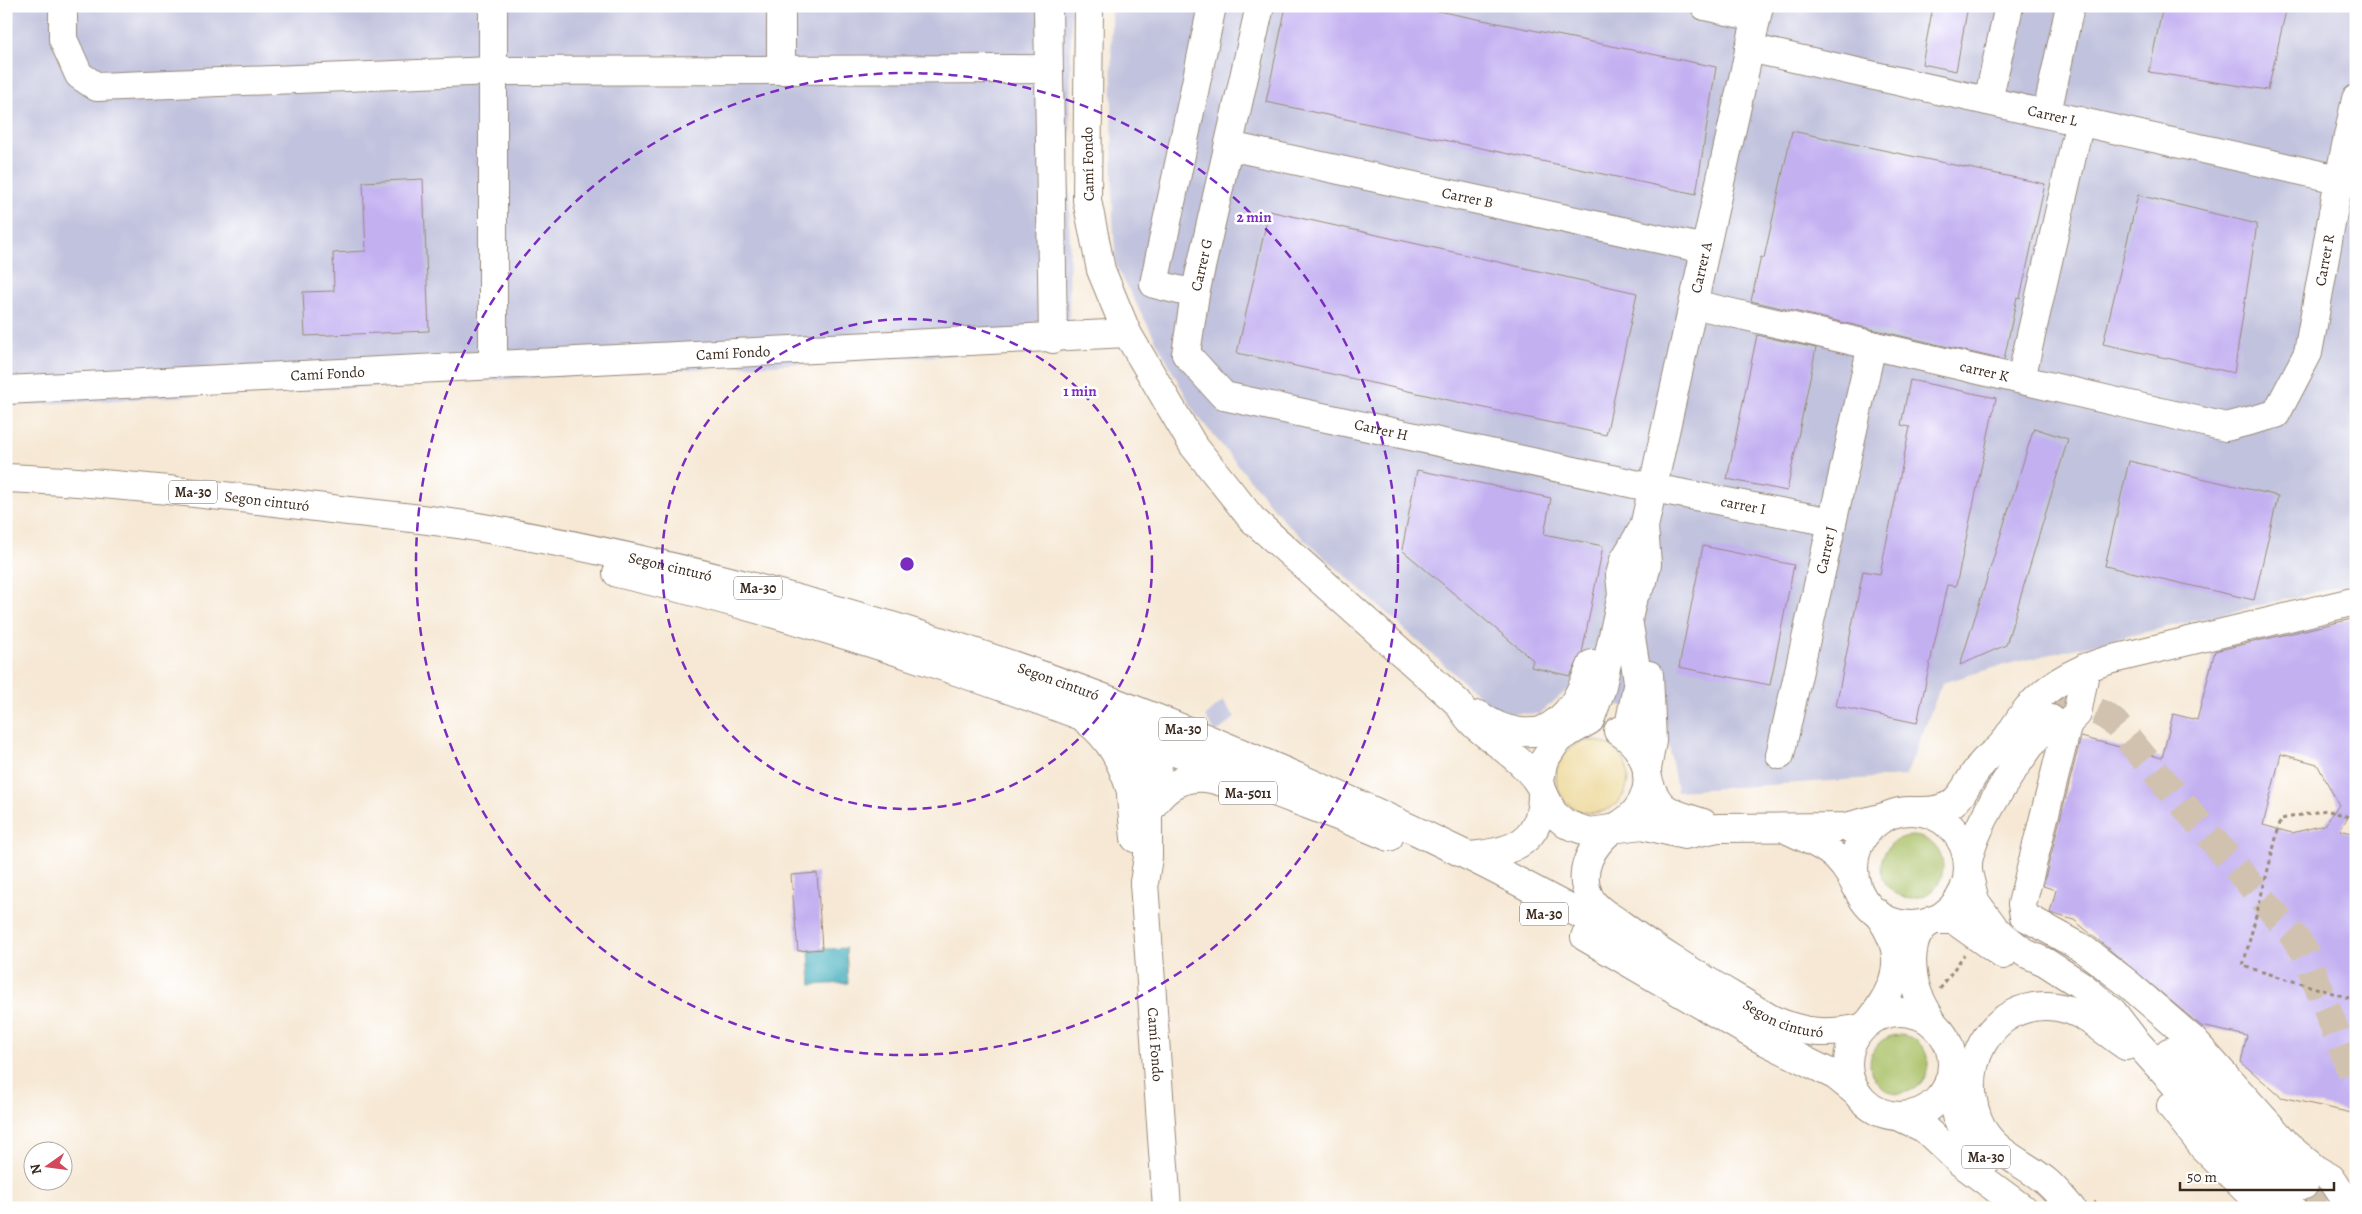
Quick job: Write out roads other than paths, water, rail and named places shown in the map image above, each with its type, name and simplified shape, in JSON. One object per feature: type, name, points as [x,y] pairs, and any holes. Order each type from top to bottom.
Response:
[{"type":"main road","points":[[63,6],[63,39],[79,76],[97,88],[493,71],[1048,70]]},
{"type":"main road","points":[[493,6],[493,365]]},
{"type":"main road","points":[[781,6],[781,70]]},
{"type":"main road","points":[[1048,6],[1053,338]]},
{"type":"main road","name":"Camí Fondo","points":[[6,390],[1127,333],[1101,270],[1087,200],[1089,6]]},
{"type":"main road","name":"Carrer G","points":[[1212,6],[1154,284],[1195,294],[1260,6]]},
{"type":"main road","points":[[1705,6],[1757,12]]},
{"type":"main road","points":[[1988,101],[2009,6]]},
{"type":"main road","points":[[2047,113],[2070,6]]},
{"type":"main road","name":"Carrer A","points":[[1632,578],[1647,564],[1644,527],[1757,12]]},
{"type":"main road","name":"Carrer L","points":[[1750,48],[2347,181]]},
{"type":"main road","name":"Carrer R","points":[[2276,414],[2308,353],[2347,181],[2356,99]]},
{"type":"main road","points":[[2021,379],[2080,121]]},
{"type":"main road","name":"Carrer B","points":[[1229,146],[1705,249]]},
{"type":"main road","name":"Carrer H","points":[[1195,294],[1186,354],[1224,396],[1653,488]]},
{"type":"main road","name":"carrer K","points":[[1693,304],[2226,427],[2276,414]]},
{"type":"main road","points":[[1127,333],[1193,445],[1252,518],[1458,703],[1503,730],[1538,732],[1601,725],[1630,739]]},
{"type":"main road","name":"Carrer J","points":[[1780,755],[1872,345]]},
{"type":"main road","name":"Segon cinturó","points":[[6,478],[58,480],[205,494],[484,528],[658,564],[797,599],[997,660],[1125,706],[1357,814]]},
{"type":"main road","name":"carrer I","points":[[1653,488],[1832,522]]},
{"type":"main road","name":"Segon cinturó","points":[[380,515],[639,578],[791,619],[879,646],[1071,711]]},
{"type":"main road","points":[[1538,732],[1561,719],[1577,700],[1592,663],[1609,593],[1632,578]]},
{"type":"main road","points":[[1632,578],[1633,597],[1628,628],[1638,681],[1628,726],[1630,739],[1643,758],[1655,798],[1669,812],[1681,818],[1718,828]]},
{"type":"main road","points":[[1469,856],[1504,851],[1514,847],[1530,836],[1540,814],[1541,772],[1547,754],[1565,733],[1582,726],[1590,720],[1601,690],[1622,595],[1632,578]]},
{"type":"main road","points":[[1632,578],[1645,598],[1640,630],[1652,687],[1652,741],[1646,792],[1640,806],[1628,820],[1600,839],[1590,856],[1585,872],[1587,889],[1596,907],[1650,947]]},
{"type":"main road","points":[[797,599],[862,628],[1006,675],[1140,725],[1150,733],[1155,743]]},
{"type":"main road","points":[[1458,703],[1473,724],[1536,780],[1548,806],[1566,824],[1589,832],[1642,825],[1684,835],[1718,828],[1846,827],[1902,811],[1941,809],[1954,802],[1964,793],[1984,761],[2001,747],[2028,708],[2046,691],[2067,676],[2086,667],[2108,660],[2356,601]]},
{"type":"main road","points":[[2059,721],[2077,714],[2086,667]]},
{"type":"main road","points":[[1966,859],[1984,819],[2031,744],[2066,716],[2046,691]]},
{"type":"main road","points":[[1071,711],[1155,743]]},
{"type":"main road","points":[[1071,711],[1093,725],[1107,740],[1119,758],[1140,800]]},
{"type":"main road","points":[[2059,721],[2022,904],[2024,916],[2030,921],[2069,939],[2082,948],[2163,1013],[2193,1040],[2279,1137],[2303,1187]]},
{"type":"main road","points":[[1140,800],[1134,764],[1139,756],[1155,743],[1169,739],[1180,741],[1272,777],[1357,814]]},
{"type":"main road","name":"Ma-30","points":[[1155,743],[1357,814],[1469,856],[1612,932],[1650,947]]},
{"type":"main road","points":[[1931,921],[1954,906],[1964,890],[1966,859],[1962,829],[1965,815],[1996,767],[2001,747]]},
{"type":"main road","name":"Ma-5011","points":[[1140,800],[1159,796],[1176,783],[1203,777],[1218,780],[1292,810],[1357,814]]},
{"type":"main road","name":"Camí Fondo","points":[[1140,800],[1136,858],[1144,883],[1167,1208]]},
{"type":"main road","points":[[1920,811],[1930,813],[1946,822],[1959,835],[1975,901],[1988,922],[1990,936],[2000,953],[2040,972],[2080,997],[2106,1020],[2204,1148],[2264,1208]]},
{"type":"main road","name":"Ma-30","points":[[1357,814],[1398,841],[1559,922],[1755,1036],[1836,1076],[1875,1109],[1898,1116],[1925,1129],[1960,1162],[2022,1208]]},
{"type":"main road","points":[[1858,890],[1853,871],[1856,852],[1869,828],[1884,817]]},
{"type":"main road","points":[[1784,828],[1834,853],[1847,868],[1858,890],[1876,912],[1890,936],[1896,971],[1889,995],[1853,1043],[1848,1060],[1850,1077],[1857,1093]]},
{"type":"main road","points":[[1876,912],[1902,924],[1954,920],[2045,962],[2069,976],[2113,1012],[2133,1038],[2204,1117],[2303,1187],[2341,1208]]},
{"type":"main road","name":"Ma-30","points":[[1931,921],[1918,932],[1912,964],[1918,993],[1949,1048],[1951,1064],[1948,1081],[1950,1099],[1955,1116],[1972,1144],[2005,1172],[2057,1208]]},
{"type":"main road","points":[[1990,936],[2023,940],[2050,952],[2114,999],[2303,1187]]},
{"type":"main road","name":"Segon cinturó","points":[[1650,947],[1771,1018],[1801,1031],[1820,1034],[1866,1025]]},
{"type":"main road","points":[[2070,1208],[2047,1182],[1999,1149],[1990,1140],[1978,1119],[1974,1105],[1972,1080],[1976,1057],[1986,1038],[1999,1022],[2017,1012],[2039,1006],[2060,1008],[2076,1012],[2169,1077]]},
{"type":"main road","name":"Ma-30","points":[[1866,1025],[1885,1014],[1903,1012],[1920,1016],[1935,1026]]},
{"type":"main road","name":"Ma-30","points":[[1898,1116],[1914,1114],[1929,1107],[1941,1095],[1948,1081]]},
{"type":"main road","points":[[2303,1187],[2325,1174],[2335,1182],[2352,1208]]},
{"type":"water","points":[[846,948],[848,983],[811,985],[809,950]]},
{"type":"tunnel","points":[[2057,714],[2072,708],[2087,708],[2101,713],[2114,722],[2296,939],[2305,952],[2356,1084]]},
{"type":"tunnel","points":[[2304,1185],[2316,1195],[2334,1203],[2348,1204],[2356,1202]]}]
